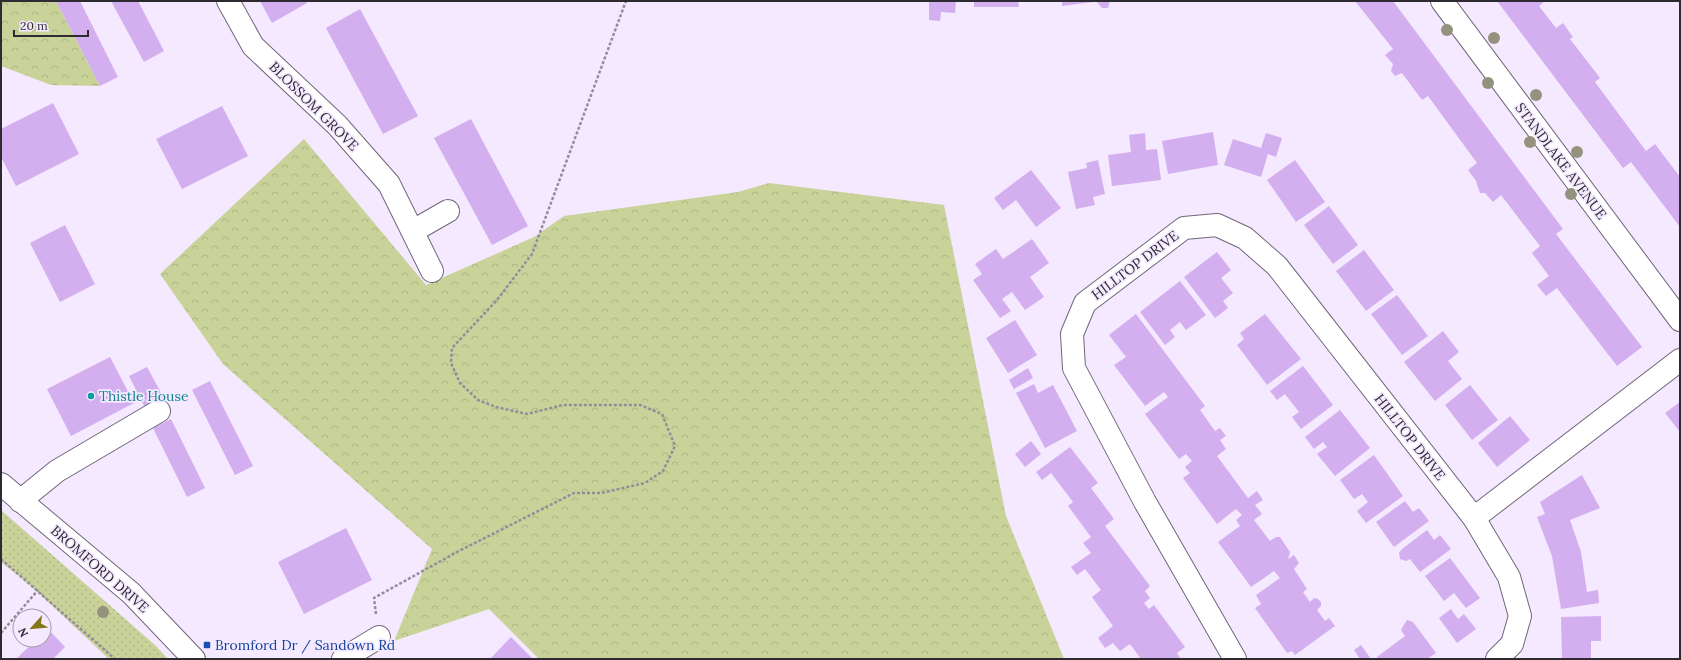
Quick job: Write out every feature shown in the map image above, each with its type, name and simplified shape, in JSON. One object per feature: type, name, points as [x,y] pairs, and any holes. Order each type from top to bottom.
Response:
[{"type":"street","name":"BLOSSOM GROVE","points":[[228,1],[253,46],[336,124],[389,184],[432,271]]},
{"type":"street","name":"STANDLAKE AVENUE","points":[[1442,1],[1680,320]]},
{"type":"street","points":[[413,231],[448,211]]},
{"type":"street","name":"HILLTOP DRIVE","points":[[1235,659],[1146,502],[1074,368],[1072,334],[1085,303],[1184,228],[1217,225],[1245,238],[1277,266],[1474,518],[1509,577],[1520,616],[1512,644],[1497,659]]},
{"type":"street","points":[[1474,518],[1680,360]]},
{"type":"street","points":[[20,501],[57,471],[159,411]]},
{"type":"street","name":"BROMFORD DRIVE","points":[[1,484],[131,593],[194,659]]},
{"type":"street","points":[[343,659],[379,637]]},
{"type":"path","points":[[379,637],[374,598],[457,552],[574,493],[601,493],[645,483],[663,471],[675,446],[662,414],[640,406],[564,404],[527,414],[478,400],[460,384],[451,363],[452,348],[497,300],[532,254],[626,1]]},
{"type":"path","points":[[1,558],[115,659]]},
{"type":"path","points":[[1,633],[38,590]]},
{"type":"green space","points":[[1,1],[56,1],[100,86],[51,85],[1,66]]},
{"type":"green space","points":[[304,139],[426,285],[534,237],[564,216],[738,192],[769,183],[944,205],[1006,516],[1064,659],[539,659],[489,609],[394,641],[432,549],[223,364],[160,274]]},
{"type":"green space","points":[[1,510],[155,645],[168,659],[109,659],[30,585],[1,562]]},
{"type":"building","points":[[56,1],[80,1],[118,77],[100,86]]},
{"type":"building","points":[[111,1],[138,1],[164,51],[144,62]]},
{"type":"building","points":[[260,1],[306,1],[307,3],[272,23]]},
{"type":"building","points":[[929,1],[956,1],[955,13],[941,12],[940,21],[929,20]]},
{"type":"building","points":[[974,1],[1018,1],[1019,7],[974,7]]},
{"type":"building","points":[[1062,1],[1093,1],[1093,2],[1062,6]]},
{"type":"building","points":[[1096,1],[1110,1],[1108,8],[1102,8]]},
{"type":"building","points":[[1355,1],[1393,1],[1563,229],[1556,234],[1642,347],[1617,366],[1557,288],[1546,296],[1537,285],[1549,276],[1532,253],[1540,246],[1501,195],[1493,202],[1485,193],[1480,193],[1476,181],[1468,170],[1477,163],[1428,96],[1422,100],[1402,73],[1395,76],[1391,71],[1393,64],[1385,55],[1393,49]]},
{"type":"building","points":[[1497,1],[1545,1],[1539,6],[1556,28],[1563,23],[1573,37],[1570,39],[1600,78],[1595,82],[1646,151],[1655,144],[1680,177],[1680,227],[1631,162],[1623,168]]},
{"type":"building","points":[[360,9],[418,116],[383,134],[326,28]]},
{"type":"building","points":[[53,103],[79,154],[16,186],[1,157],[1,129]]},
{"type":"building","points":[[222,106],[248,156],[182,189],[156,139]]},
{"type":"building","points":[[471,119],[528,226],[492,245],[434,138]]},
{"type":"building","points":[[1213,132],[1218,165],[1168,174],[1162,141]]},
{"type":"building","points":[[1145,133],[1146,150],[1157,149],[1161,180],[1112,186],[1108,155],[1131,152],[1129,135]]},
{"type":"building","points":[[1266,133],[1282,138],[1276,157],[1268,154],[1261,177],[1224,165],[1233,139],[1261,148]]},
{"type":"building","points":[[1098,160],[1105,194],[1093,197],[1095,205],[1076,209],[1068,172],[1087,168],[1086,163]]},
{"type":"building","points":[[1295,160],[1325,202],[1296,222],[1267,180]]},
{"type":"building","points":[[1031,170],[1061,208],[1036,227],[1016,200],[1003,210],[994,198]]},
{"type":"building","points":[[1329,206],[1358,245],[1333,264],[1304,225]]},
{"type":"building","points":[[65,225],[95,284],[60,302],[30,243]]},
{"type":"building","points":[[1032,239],[1049,263],[1030,277],[1044,297],[1025,310],[1012,292],[1002,299],[1011,311],[1000,318],[973,280],[982,274],[975,264],[996,249],[1003,259]]},
{"type":"building","points":[[1364,250],[1394,290],[1366,311],[1336,271]]},
{"type":"building","points":[[1217,252],[1231,270],[1221,278],[1233,293],[1223,301],[1228,308],[1215,318],[1184,277]]},
{"type":"building","points":[[1180,281],[1206,315],[1186,330],[1180,322],[1170,330],[1175,337],[1165,345],[1140,312]]},
{"type":"building","points":[[1397,295],[1428,336],[1402,355],[1371,314]]},
{"type":"building","points":[[1136,314],[1205,406],[1200,410],[1215,431],[1220,428],[1226,436],[1220,440],[1226,449],[1217,456],[1248,498],[1257,491],[1263,500],[1255,505],[1262,514],[1254,520],[1270,541],[1276,537],[1280,537],[1290,552],[1288,559],[1294,555],[1299,563],[1294,569],[1307,589],[1303,592],[1310,602],[1314,598],[1321,602],[1321,606],[1317,610],[1325,621],[1329,618],[1335,626],[1295,655],[1292,651],[1287,653],[1255,608],[1261,604],[1256,595],[1280,578],[1274,571],[1251,587],[1218,542],[1240,526],[1236,520],[1242,515],[1236,509],[1217,524],[1183,478],[1190,473],[1185,467],[1192,461],[1186,454],[1179,459],[1145,414],[1168,397],[1164,392],[1145,406],[1114,365],[1126,357],[1109,335]]},
{"type":"building","points":[[1265,314],[1301,359],[1267,385],[1237,345],[1244,339],[1240,333]]},
{"type":"building","points":[[1015,320],[1037,355],[1008,373],[986,338]]},
{"type":"building","points":[[1443,331],[1459,352],[1448,361],[1462,379],[1435,401],[1404,362]]},
{"type":"building","name":"Thistle House","points":[[110,357],[134,403],[71,436],[47,389]]},
{"type":"building","points":[[1303,366],[1333,405],[1301,429],[1292,417],[1299,412],[1285,394],[1277,400],[1270,391]]},
{"type":"building","points":[[147,367],[165,400],[146,410],[129,376]]},
{"type":"building","points":[[1028,368],[1033,378],[1014,389],[1009,380]]},
{"type":"building","points":[[210,381],[253,466],[235,475],[192,390]]},
{"type":"building","points":[[1034,384],[1038,393],[1053,385],[1077,431],[1045,448],[1016,393]]},
{"type":"building","points":[[1470,385],[1498,420],[1472,440],[1445,405]]},
{"type":"building","points":[[1680,402],[1680,432],[1665,413]]},
{"type":"building","points":[[1340,410],[1370,448],[1335,476],[1317,454],[1327,447],[1323,442],[1314,449],[1305,437]]},
{"type":"building","points":[[1510,416],[1530,440],[1497,467],[1478,443]]},
{"type":"building","points":[[171,419],[205,488],[187,497],[153,428]]},
{"type":"building","points":[[1031,441],[1041,454],[1025,467],[1015,454]]},
{"type":"building","points":[[1070,447],[1098,483],[1091,488],[1114,519],[1105,526],[1150,586],[1145,591],[1150,598],[1144,603],[1149,609],[1154,605],[1185,647],[1177,653],[1181,659],[1141,659],[1130,644],[1120,651],[1113,643],[1105,648],[1098,638],[1113,626],[1092,597],[1101,590],[1085,569],[1077,575],[1071,567],[1091,553],[1083,543],[1091,537],[1068,506],[1073,502],[1051,473],[1042,480],[1036,472]]},
{"type":"building","points":[[1374,455],[1403,496],[1366,523],[1357,511],[1368,502],[1362,494],[1354,499],[1340,480]]},
{"type":"building","points":[[1582,475],[1600,508],[1570,520],[1581,552],[1587,592],[1598,590],[1599,603],[1561,609],[1552,556],[1537,517],[1545,514],[1540,502]]},
{"type":"building","points":[[1405,501],[1413,512],[1419,508],[1429,521],[1394,547],[1376,522]]},
{"type":"building","points":[[346,528],[372,580],[304,614],[278,562]]},
{"type":"building","points":[[1427,530],[1434,540],[1440,535],[1451,549],[1420,572],[1410,559],[1406,561],[1400,559],[1399,553]]},
{"type":"building","points":[[1450,558],[1480,598],[1466,608],[1454,593],[1444,601],[1425,576]]},
{"type":"building","points":[[1451,609],[1458,619],[1464,614],[1476,629],[1457,643],[1439,618]]},
{"type":"building","points":[[1601,616],[1601,641],[1591,641],[1591,659],[1562,659],[1561,617]]},
{"type":"building","points":[[1407,620],[1413,622],[1436,653],[1427,659],[1378,659],[1377,657],[1405,636],[1401,630]]},
{"type":"building","points":[[52,633],[65,647],[53,659],[16,659],[28,648],[52,648]]},
{"type":"building","points":[[511,637],[533,659],[490,659]]},
{"type":"building","points":[[1361,645],[1371,659],[1360,659],[1354,650]]},
{"type":"place","name":"Thistle House","points":[[91,396]]},
{"type":"place","name":"Bromford Dr / Sandown Rd","points":[[207,645]]}]
